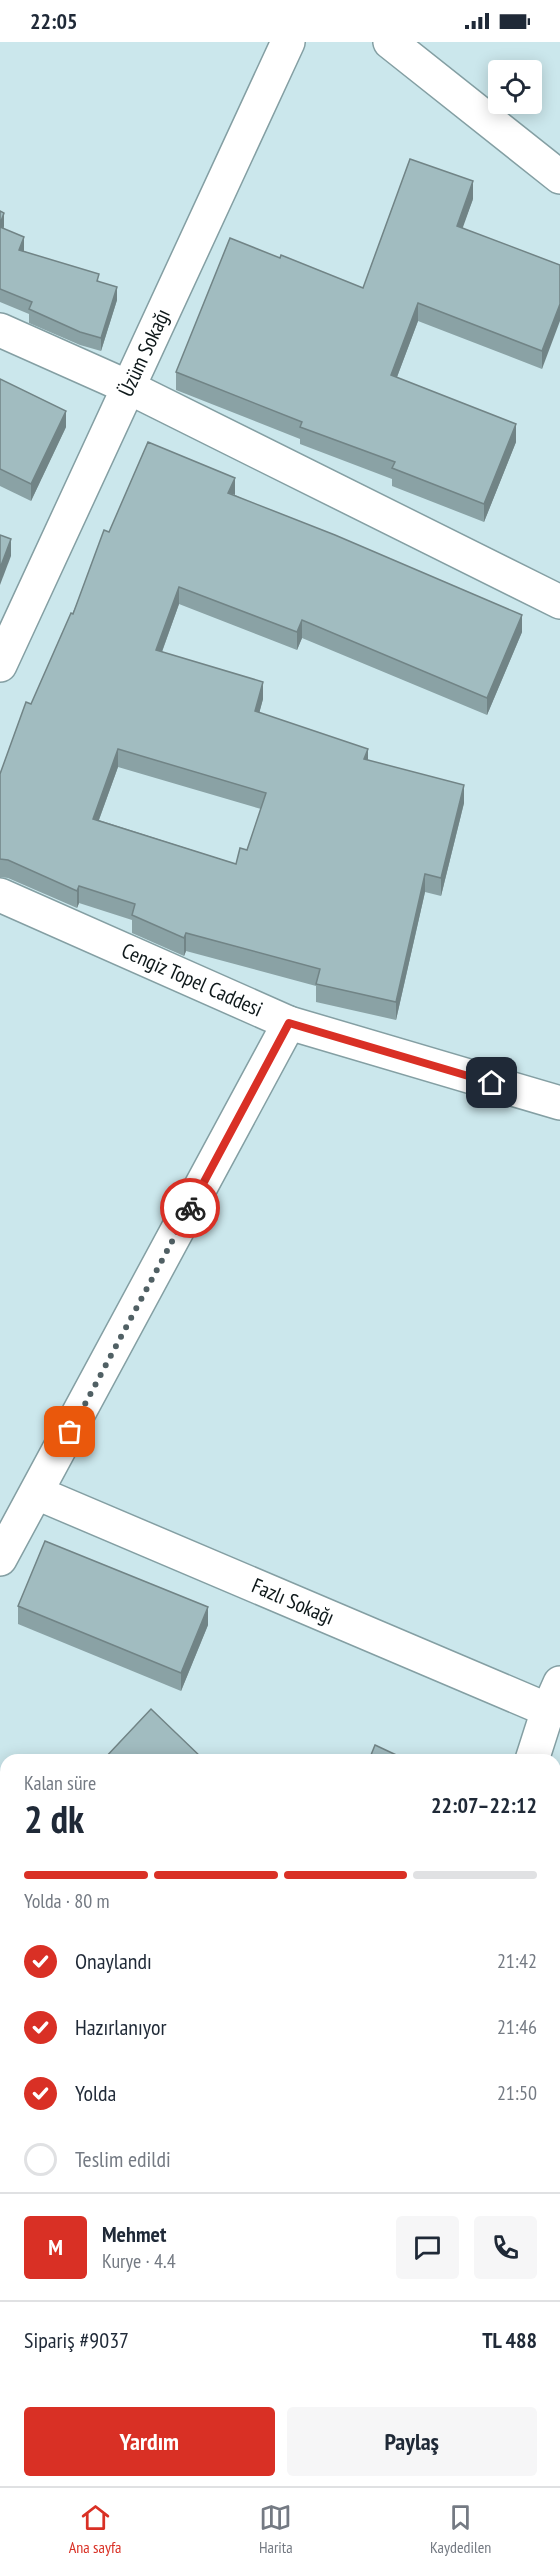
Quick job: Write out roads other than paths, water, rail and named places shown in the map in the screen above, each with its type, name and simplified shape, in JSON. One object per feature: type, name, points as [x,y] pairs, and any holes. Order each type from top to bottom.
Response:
[{"type":"street","name":"Üzüm Sokağı","points":[[0,665],[288,42]]},
{"type":"street","points":[[390,42],[560,177]]},
{"type":"street","points":[[0,330],[128,387],[560,602]]},
{"type":"street","name":"Cengiz Topel Caddesi","points":[[0,895],[289,1023],[560,1103]]},
{"type":"street","points":[[0,1559],[289,1023]]},
{"type":"street","name":"Fazlı Sokağı","points":[[37,1493],[554,1696]]},
{"type":"street","points":[[534,1754],[554,1696]]}]
